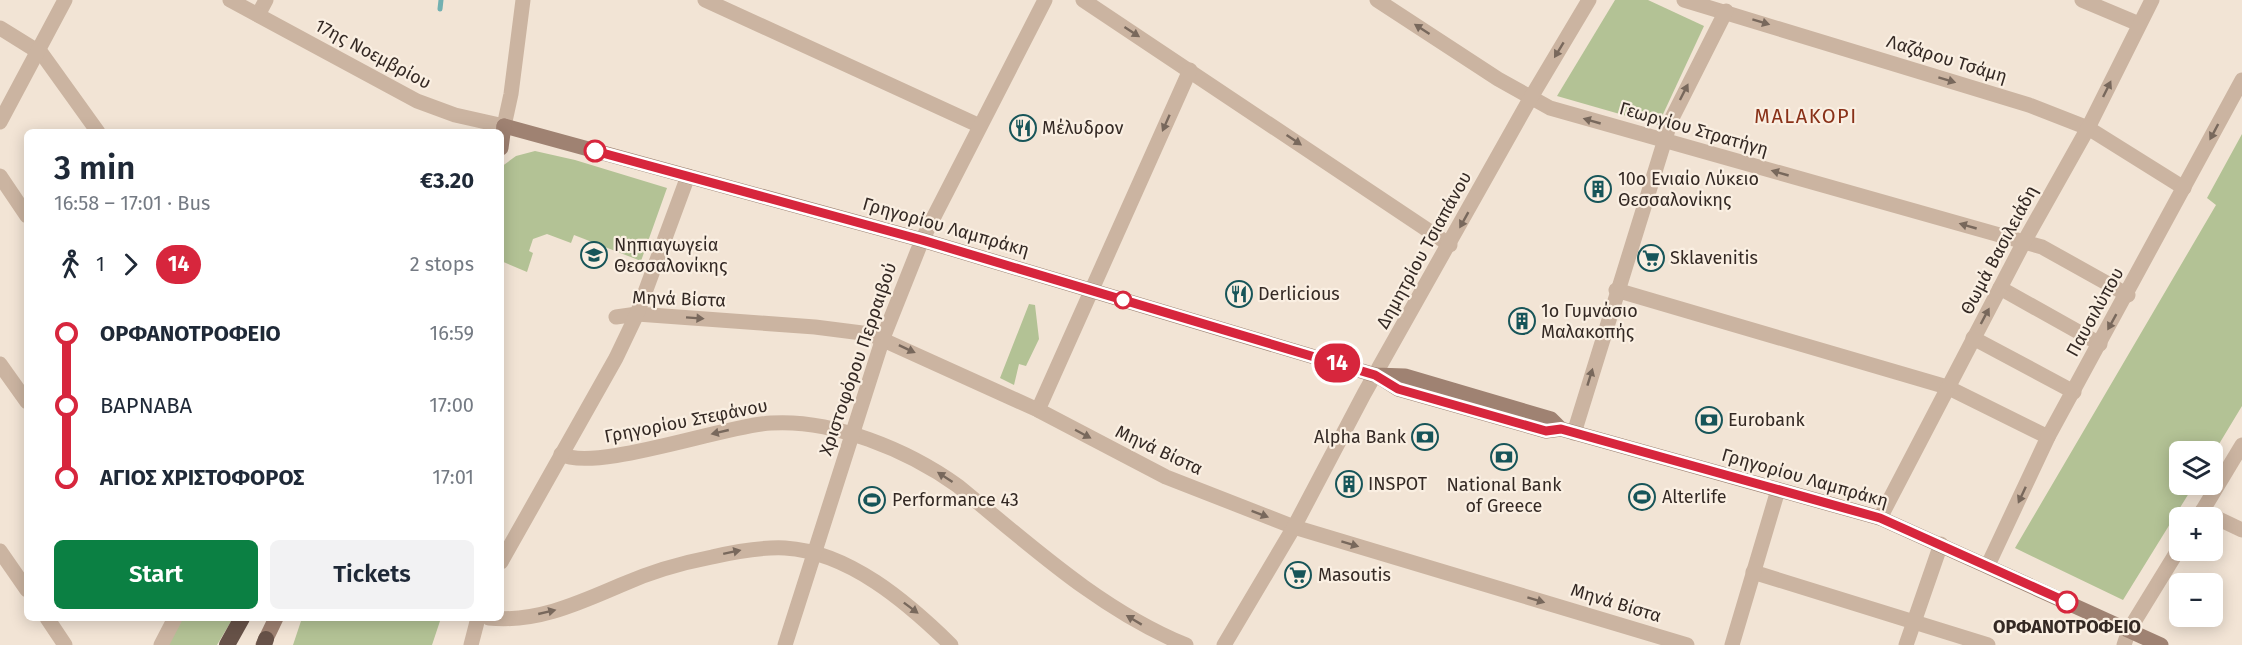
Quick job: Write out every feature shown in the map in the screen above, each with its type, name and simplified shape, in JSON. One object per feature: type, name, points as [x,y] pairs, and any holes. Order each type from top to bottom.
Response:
[{"type":"highway","points":[[226,645],[240,621]]},
{"type":"main road","name":"Γρηγορίου Λαμπράκη","points":[[504,130],[688,176],[922,240],[1375,375],[1398,389],[1546,431],[1567,431],[1880,518],[1988,565],[2126,638],[2161,645]]},
{"type":"main road","points":[[236,645],[248,621]]},
{"type":"main road","points":[[265,643],[275,621]]},
{"type":"street","points":[[0,122],[65,0]]},
{"type":"street","name":"17ης Νοεμβρίου","points":[[230,0],[417,101],[499,129]]},
{"type":"street","points":[[258,15],[266,0]]},
{"type":"street","points":[[499,129],[512,94],[523,0]]},
{"type":"street","points":[[705,0],[980,126]]},
{"type":"street","name":"Χριστοφόρου Περραιβού","points":[[785,645],[883,338],[922,240],[1045,0]]},
{"type":"street","points":[[1083,0],[1450,245]]},
{"type":"street","name":"Γεωργίου Στρατήγη","points":[[1377,0],[1530,99],[1566,113],[2046,249],[2128,295]]},
{"type":"street","name":"Δημητρίου Τσιαπάνου","points":[[1224,645],[1294,527],[1375,375],[1530,99],[1589,0]]},
{"type":"street","name":"Λαζάρου Τσάμη","points":[[1684,0],[2029,105],[2088,128],[2184,188]]},
{"type":"street","points":[[2082,0],[2139,24]]},
{"type":"street","name":"Θωμά Βασιλειάδη","points":[[1880,518],[2024,242],[2088,128],[2152,0]]},
{"type":"street","points":[[1567,431],[1673,115],[1726,11]]},
{"type":"street","points":[[0,28],[38,51],[96,129]]},
{"type":"street","points":[[1038,410],[1190,70]]},
{"type":"street","name":"Παυσιλύπου","points":[[1988,565],[2048,437],[2128,295],[2242,80]]},
{"type":"street","points":[[0,176],[24,212]]},
{"type":"street","points":[[504,557],[561,454],[594,402],[637,314],[688,176]]},
{"type":"street","points":[[2000,288],[2100,344]]},
{"type":"street","points":[[1616,290],[1947,387],[2048,437]]},
{"type":"street","name":"Μηνά Βίστα","points":[[616,317],[637,314],[815,327],[860,332],[883,338],[1038,410],[1166,477],[1294,527],[1688,645]]},
{"type":"street","points":[[1973,338],[2074,392]]},
{"type":"street","points":[[0,364],[24,398]]},
{"type":"street","name":"Γρηγορίου Στεφάνου","points":[[561,454],[579,459],[614,455],[769,423],[812,424],[851,435],[935,470],[1093,593],[1137,622],[1186,645]]},
{"type":"street","points":[[2204,507],[2242,445]]},
{"type":"street","points":[[1732,645],[1778,490]]},
{"type":"street","points":[[2223,523],[2242,530]]},
{"type":"street","points":[[1906,645],[1941,544]]},
{"type":"street","points":[[504,618],[551,612],[582,602],[660,570],[737,551],[775,548],[813,552],[838,562],[886,590],[922,616],[951,645]]},
{"type":"street","points":[[0,550],[24,586]]},
{"type":"street","points":[[2126,638],[2172,561]]},
{"type":"street","points":[[1753,572],[1988,645]]},
{"type":"street","points":[[49,621],[65,645]]},
{"type":"street","points":[[161,645],[173,621]]},
{"type":"street","points":[[471,645],[477,621]]},
{"type":"green space","points":[[1615,0],[1648,0],[1704,26],[1658,125],[1557,96]]},
{"type":"green space","points":[[2242,134],[2242,406],[2221,441],[2169,441],[2169,495],[2188,495],[2180,507],[2169,507],[2169,525],[2123,600],[2015,548],[2216,205],[2207,198]]},
{"type":"green space","points":[[535,151],[575,160],[667,188],[641,261],[574,235],[571,243],[547,234],[533,239],[529,251],[533,253],[527,272],[504,262],[504,165],[516,156]]},
{"type":"green space","points":[[1029,304],[1035,305],[1039,339],[1026,366],[1019,364],[1014,385],[1000,378]]},
{"type":"green space","points":[[178,621],[231,621],[217,645],[166,645]]},
{"type":"green space","points":[[301,621],[440,621],[432,645],[293,645]]},
{"type":"waterway","points":[[440,9],[441,0]]},
{"type":"bus line","name":"14","points":[[595,151],[922,240],[1091,290],[1375,375],[1398,389],[1546,431],[1561,429],[1880,518],[2067,602]]},
{"type":"place","name":"Μέλυδρον","points":[[1023,128]]},
{"type":"place","name":"10ο Ενιαίο Λύκειο Θεσσαλονίκης","points":[[1598,189]]},
{"type":"place","name":"Νηπιαγωγεία Θεσσαλονίκης","points":[[594,255]]},
{"type":"place","name":"Sklavenitis","points":[[1651,258]]},
{"type":"place","name":"Derlicious","points":[[1239,294]]},
{"type":"place","name":"1ο Γυμνάσιο Μαλακοπής","points":[[1522,321]]},
{"type":"place","name":"Eurobank","points":[[1709,420]]},
{"type":"place","name":"Alpha Bank","points":[[1425,437]]},
{"type":"place","name":"National Bank of Greece","points":[[1504,457]]},
{"type":"place","name":"INSPOT","points":[[1349,484]]},
{"type":"place","name":"Alterlife","points":[[1642,497]]},
{"type":"place","name":"Performance 43","points":[[872,500]]},
{"type":"place","name":"Masoutis","points":[[1298,575]]},
{"type":"place","name":"ΟΡΦΑΝΟΤΡΟΦΕΙΟ","points":[[2067,602]]},
{"type":"district","name":"MALAKOPI","points":[[1806,116]]}]
